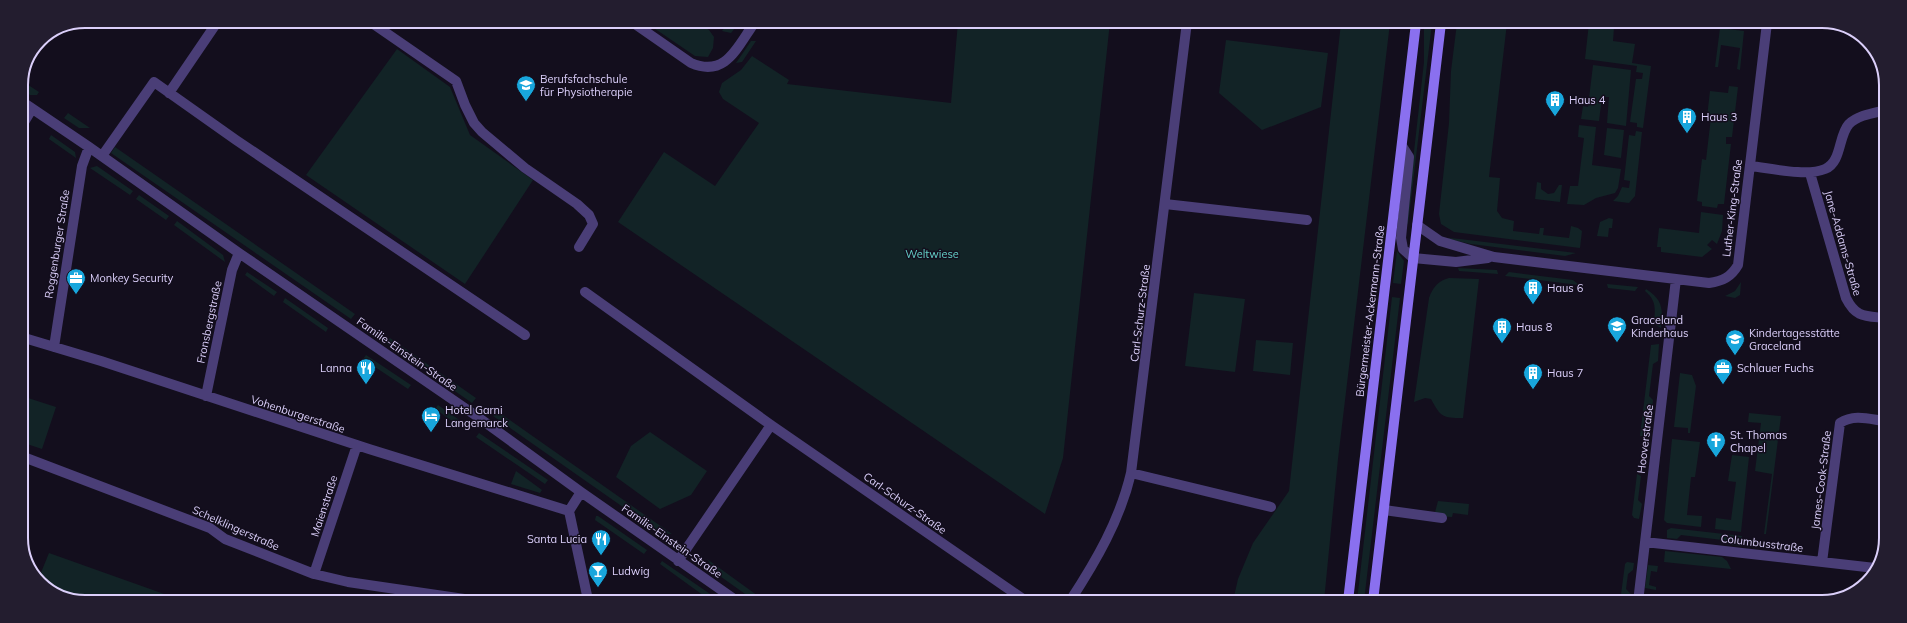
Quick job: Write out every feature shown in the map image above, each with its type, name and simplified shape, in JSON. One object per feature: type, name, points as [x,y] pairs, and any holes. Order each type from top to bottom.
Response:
[{"type":"main road","name":"Bürgermeister-Ackermann-Straße","points":[[1349,595],[1415,28]]},
{"type":"main road","points":[[1374,595],[1440,28]]},
{"type":"street","points":[[169,93],[213,28]]},
{"type":"street","points":[[379,28],[456,80],[465,105],[474,123],[482,132],[525,168],[577,204],[589,215],[593,224],[579,247]]},
{"type":"street","points":[[641,28],[691,63],[702,68],[716,67],[723,64],[730,58],[751,28]]},
{"type":"street","name":"Carl-Schurz-Straße","points":[[1074,595],[1113,527],[1131,473],[1166,204],[1186,28]]},
{"type":"street","name":"Luther-King-Straße","points":[[1417,225],[1440,241],[1494,257],[1709,283],[1718,282],[1727,278],[1738,265],[1766,28]]},
{"type":"street","points":[[102,156],[154,82],[236,140],[526,335]]},
{"type":"street","name":"Familie-Einstein-Straße","points":[[28,106],[102,156],[239,254],[475,415],[678,561],[728,595]]},
{"type":"street","points":[[28,116],[32,109]]},
{"type":"street","points":[[1750,166],[1810,173],[1826,169],[1833,163],[1849,125],[1861,116],[1879,112]]},
{"type":"street","points":[[1402,146],[1409,157],[1401,238],[1403,248],[1413,258]]},
{"type":"street","name":"Roggenburger Straße","points":[[54,347],[82,166],[89,147]]},
{"type":"street","name":"Jane-Addams-Straße","points":[[1810,173],[1846,298],[1852,310],[1863,315],[1879,317]]},
{"type":"street","points":[[1166,204],[1306,220]]},
{"type":"street","name":"Fronsbergstraße","points":[[206,396],[232,270],[239,254]]},
{"type":"street","name":"Luther-King-Straße","points":[[1413,258],[1456,262],[1494,257]]},
{"type":"street","name":"Hooverstraße","points":[[1639,595],[1676,279]]},
{"type":"street","name":"Carl-Schurz-Straße","points":[[585,292],[771,425],[1017,595]]},
{"type":"street","name":"Vohenburgerstraße","points":[[28,339],[357,445],[569,511]]},
{"type":"street","name":"James-Cook-Straße","points":[[1822,562],[1840,423],[1855,417],[1879,420]]},
{"type":"street","points":[[678,561],[771,425]]},
{"type":"street","name":"Maienstraße","points":[[314,574],[357,445]]},
{"type":"street","name":"Schelklingerstraße","points":[[28,459],[210,528],[225,539],[314,574],[348,582],[437,595]]},
{"type":"street","points":[[1131,473],[1271,507]]},
{"type":"street","points":[[581,492],[569,511],[587,595]]},
{"type":"street","points":[[1384,510],[1442,518]]},
{"type":"street","name":"Columbusstraße","points":[[1645,542],[1871,567]]},
{"type":"green space","points":[[654,28],[706,28],[709,30],[714,37],[713,48],[708,57],[695,56]]},
{"type":"green space","points":[[724,28],[735,28],[731,33],[722,31]]},
{"type":"green space","name":"Weltwiese","points":[[957,28],[1109,28],[1063,458],[1045,514],[618,222],[664,152],[715,186],[759,123],[723,99],[719,92],[722,83],[741,70],[752,56],[789,80],[787,84],[951,103]]},
{"type":"green space","points":[[1340,28],[1389,28],[1338,459],[1325,595],[1234,595],[1238,579],[1253,543],[1289,491]]},
{"type":"green space","points":[[1424,28],[1431,28],[1408,224],[1406,223],[1424,62]]},
{"type":"green space","points":[[1456,28],[1506,28],[1489,177],[1500,178],[1497,211],[1502,218],[1514,221],[1513,231],[1539,234],[1540,228],[1544,228],[1543,235],[1569,238],[1571,226],[1578,228],[1582,231],[1580,248],[1454,232],[1441,224],[1439,214],[1449,123],[1451,71]]},
{"type":"green space","points":[[1588,28],[1614,28],[1613,41],[1635,44],[1632,63],[1651,66],[1643,128],[1637,127],[1637,123],[1630,122],[1636,79],[1642,79],[1643,73],[1636,72],[1637,66],[1585,59]]},
{"type":"green space","points":[[1720,28],[1744,31],[1740,70],[1737,69],[1740,48],[1721,45],[1718,67],[1715,67]]},
{"type":"green space","points":[[1226,40],[1328,53],[1321,107],[1262,130],[1219,93]]},
{"type":"green space","points":[[751,41],[756,41],[742,62],[736,63]]},
{"type":"green space","points":[[397,49],[450,87],[470,135],[533,180],[465,284],[306,175]]},
{"type":"green space","points":[[1593,65],[1631,70],[1626,126],[1607,123],[1609,97],[1602,97],[1599,121],[1581,119],[1583,106],[1588,107]]},
{"type":"green space","points":[[28,85],[39,92],[37,95],[28,93]]},
{"type":"green space","points":[[1729,86],[1738,87],[1732,137],[1726,137],[1726,144],[1731,144],[1724,204],[1718,204],[1717,208],[1702,206],[1702,202],[1697,201],[1702,159],[1706,160],[1711,117],[1707,117],[1710,91],[1728,93]]},
{"type":"green space","points":[[68,113],[90,128],[79,128],[64,118]]},
{"type":"green space","points":[[1579,125],[1596,127],[1592,165],[1621,169],[1618,188],[1615,193],[1596,198],[1584,205],[1567,204],[1570,186],[1578,186],[1584,138],[1578,137]]},
{"type":"green space","points":[[1607,128],[1624,130],[1621,158],[1604,155]]},
{"type":"green space","points":[[1636,131],[1642,132],[1635,196],[1629,203],[1613,201],[1618,196],[1622,187],[1629,188],[1630,181],[1624,180],[1629,135],[1635,136]]},
{"type":"green space","points":[[51,135],[75,152],[76,158],[49,139]]},
{"type":"green space","points":[[115,147],[355,314],[351,319],[111,153]]},
{"type":"green space","points":[[97,166],[133,191],[130,195],[90,168]]},
{"type":"green space","points":[[1537,182],[1541,183],[1541,189],[1548,194],[1554,193],[1559,185],[1562,185],[1560,202],[1535,199]]},
{"type":"green space","points":[[139,195],[169,216],[166,220],[136,199]]},
{"type":"green space","points":[[1701,212],[1723,215],[1722,231],[1717,244],[1712,240],[1707,245],[1712,249],[1702,257],[1661,252],[1661,247],[1657,247],[1659,228],[1699,233]]},
{"type":"green space","points":[[1609,218],[1613,219],[1612,228],[1609,228],[1608,237],[1597,236],[1600,222]]},
{"type":"green space","points":[[177,221],[223,255],[225,262],[174,225]]},
{"type":"green space","points":[[1448,239],[1576,253],[1565,256],[1471,244]]},
{"type":"green space","points":[[1397,251],[1404,261],[1401,284],[1393,283]]},
{"type":"green space","points":[[1458,268],[1497,270],[1498,274],[1459,271]]},
{"type":"green space","points":[[247,272],[277,292],[274,296],[245,275]]},
{"type":"green space","points":[[1509,272],[1573,280],[1579,285],[1505,276]]},
{"type":"green space","points":[[1449,278],[1479,279],[1463,418],[1446,417],[1437,410],[1431,399],[1425,398],[1414,402],[1429,298],[1436,285]]},
{"type":"green space","points":[[1741,282],[1740,295],[1735,298],[1725,296],[1735,291]]},
{"type":"green space","points":[[1607,284],[1638,287],[1635,291],[1608,288]]},
{"type":"green space","points":[[1646,289],[1656,297],[1661,306],[1661,328],[1654,324],[1654,306],[1652,298],[1645,291]]},
{"type":"green space","points":[[1194,293],[1245,299],[1235,372],[1185,366]]},
{"type":"green space","points":[[1392,297],[1400,298],[1365,595],[1358,595]]},
{"type":"green space","points":[[285,298],[328,328],[326,332],[283,302]]},
{"type":"green space","points":[[390,338],[476,398],[472,403],[386,343]]},
{"type":"green space","points":[[1256,340],[1293,343],[1290,375],[1253,371]]},
{"type":"green space","points":[[1659,344],[1658,361],[1653,364],[1649,396],[1653,400],[1651,419],[1646,424],[1645,436],[1640,436],[1651,345]]},
{"type":"green space","points":[[366,355],[411,385],[408,389],[363,359]]},
{"type":"green space","points":[[1680,373],[1692,375],[1696,386],[1690,433],[1688,433],[1688,428],[1674,427]]},
{"type":"green space","points":[[28,398],[56,407],[42,449],[28,444]]},
{"type":"green space","points":[[438,405],[468,426],[465,430],[435,409]]},
{"type":"green space","points":[[497,411],[672,534],[660,533],[493,416]]},
{"type":"green space","points":[[1749,413],[1781,416],[1766,534],[1764,534],[1772,474],[1755,471],[1761,423],[1748,422]]},
{"type":"green space","points":[[650,432],[707,471],[691,495],[660,509],[616,477],[631,446]]},
{"type":"green space","points":[[479,433],[548,480],[545,484],[476,437]]},
{"type":"green space","points":[[1672,439],[1700,442],[1695,477],[1691,477],[1687,515],[1702,516],[1701,527],[1667,523],[1664,520]]},
{"type":"green space","points":[[1732,455],[1749,457],[1741,532],[1715,529],[1716,518],[1731,520],[1736,482],[1728,481]]},
{"type":"green space","points":[[516,471],[542,490],[540,493],[511,484]]},
{"type":"green space","points":[[1637,474],[1641,476],[1638,500],[1642,504],[1639,519],[1634,518],[1632,515]]},
{"type":"green space","points":[[1438,501],[1469,504],[1468,515],[1453,513],[1452,517],[1434,516]]},
{"type":"green space","points":[[596,516],[647,550],[644,554],[595,520]]},
{"type":"green space","points":[[1671,528],[1742,536],[1741,546],[1732,545],[1731,541],[1681,535],[1677,539],[1667,538],[1667,530]]},
{"type":"green space","points":[[1665,551],[1722,557],[1727,561],[1731,569],[1664,562]]},
{"type":"green space","points":[[49,553],[167,595],[77,595],[63,591],[53,585],[41,574]]},
{"type":"green space","points":[[707,559],[757,595],[747,595],[717,574]]},
{"type":"green space","points":[[662,561],[712,595],[703,595],[660,564]]},
{"type":"green space","points":[[1627,562],[1634,563],[1633,570],[1628,574],[1626,589],[1631,595],[1621,595],[1625,564]]},
{"type":"green space","points":[[1648,565],[1658,566],[1657,572],[1651,571],[1649,585],[1656,587],[1656,590],[1645,588]]},
{"type":"place","name":"Berufsfachschule für Physiotherapie","points":[[526,102]]},
{"type":"place","name":"Haus 4","points":[[1555,117]]},
{"type":"place","name":"Haus 3","points":[[1687,134]]},
{"type":"place","name":"Monkey Security","points":[[76,295]]},
{"type":"place","name":"Haus 6","points":[[1533,305]]},
{"type":"place","name":"Graceland Kinderhaus","points":[[1617,343]]},
{"type":"place","name":"Haus 8","points":[[1502,344]]},
{"type":"place","name":"Kindertagesstätte Graceland","points":[[1735,356]]},
{"type":"place","name":"Lanna","points":[[366,385]]},
{"type":"place","name":"Schlauer Fuchs","points":[[1723,385]]},
{"type":"place","name":"Haus 7","points":[[1533,390]]},
{"type":"place","name":"Hotel Garni Langemarck","points":[[431,433]]},
{"type":"place","name":"St. Thomas Chapel","points":[[1716,458]]},
{"type":"place","name":"Santa Lucia","points":[[601,556]]},
{"type":"place","name":"Ludwig","points":[[598,588]]}]
